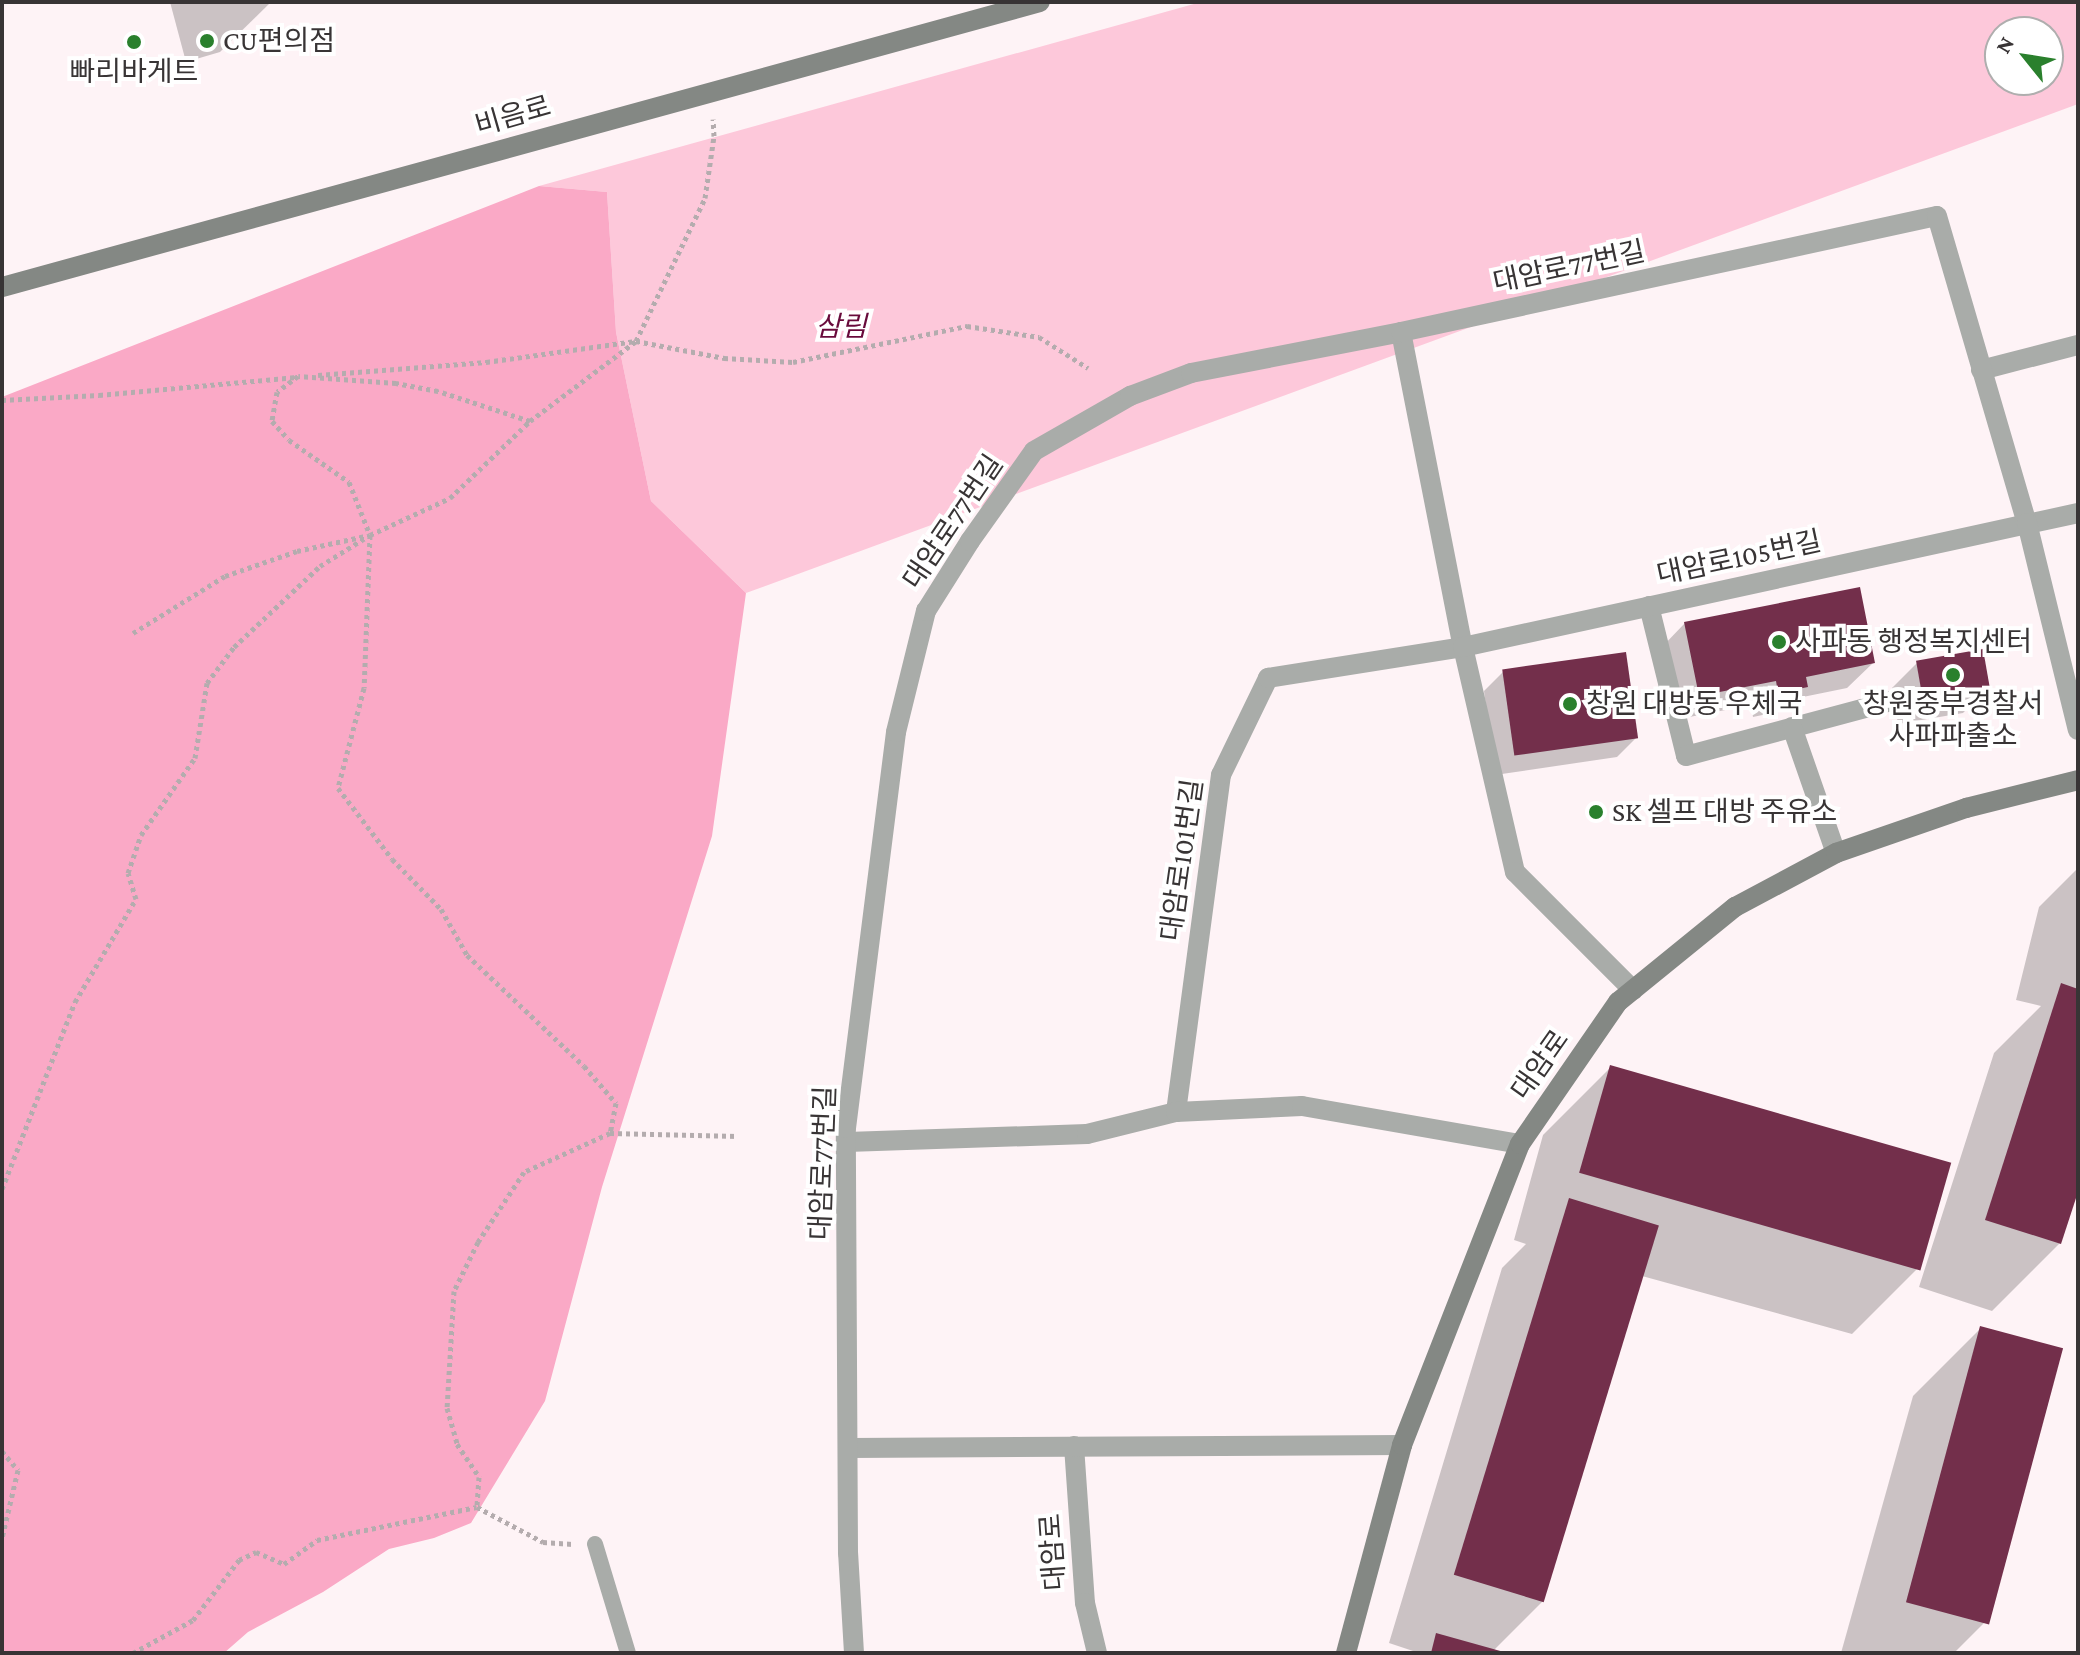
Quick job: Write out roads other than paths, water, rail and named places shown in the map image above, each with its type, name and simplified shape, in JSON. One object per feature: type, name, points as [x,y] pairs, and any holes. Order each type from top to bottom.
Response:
[{"type":"street","name":"비음로","points":[[2,287],[1015,5],[1040,2]]},
{"type":"street","name":"대암로77번길","points":[[854,1653],[848,1553],[847,1142],[896,732],[926,611],[970,541],[1034,451],[1130,396],[1191,373],[1401,332],[1937,216],[1981,370]]},
{"type":"street","points":[[1401,332],[1463,647],[1515,872],[1633,990]]},
{"type":"street","points":[[2078,345],[1981,370],[2027,523],[2078,730]]},
{"type":"street","name":"대암로105번길","points":[[1463,647],[2078,513]]},
{"type":"street","points":[[1649,606],[1686,756],[1899,699]]},
{"type":"street","name":"대암로101번길","points":[[1176,1112],[1221,775],[1268,678],[1463,647]]},
{"type":"street","points":[[1792,727],[1836,853]]},
{"type":"street","name":"대암로","points":[[1346,1653],[1402,1445],[1520,1144],[1618,1002],[1735,907],[1836,853],[1966,808],[2078,780]]},
{"type":"street","points":[[847,1142],[1087,1134],[1176,1112],[1302,1106],[1520,1144]]},
{"type":"street","points":[[849,1448],[1402,1445]]},
{"type":"street","name":"대암로","points":[[1074,1446],[1085,1603],[1097,1653]]},
{"type":"lane","points":[[595,1544],[628,1653]]},
{"type":"place","name":"CU편의점","points":[[207,41]]},
{"type":"place","name":"빠리바게트","points":[[134,42]]},
{"type":"place","name":"사파동 행정복지센터","points":[[1779,642]]},
{"type":"place","name":"창원중부경찰서 사파파출소","points":[[1953,675]]},
{"type":"place","name":"창원 대방동 우체국","points":[[1570,704]]},
{"type":"place","name":"SK 셀프 대방 주유소","points":[[1596,812]]},
{"type":"park label","name":"삼림","points":[[841,327]]}]
